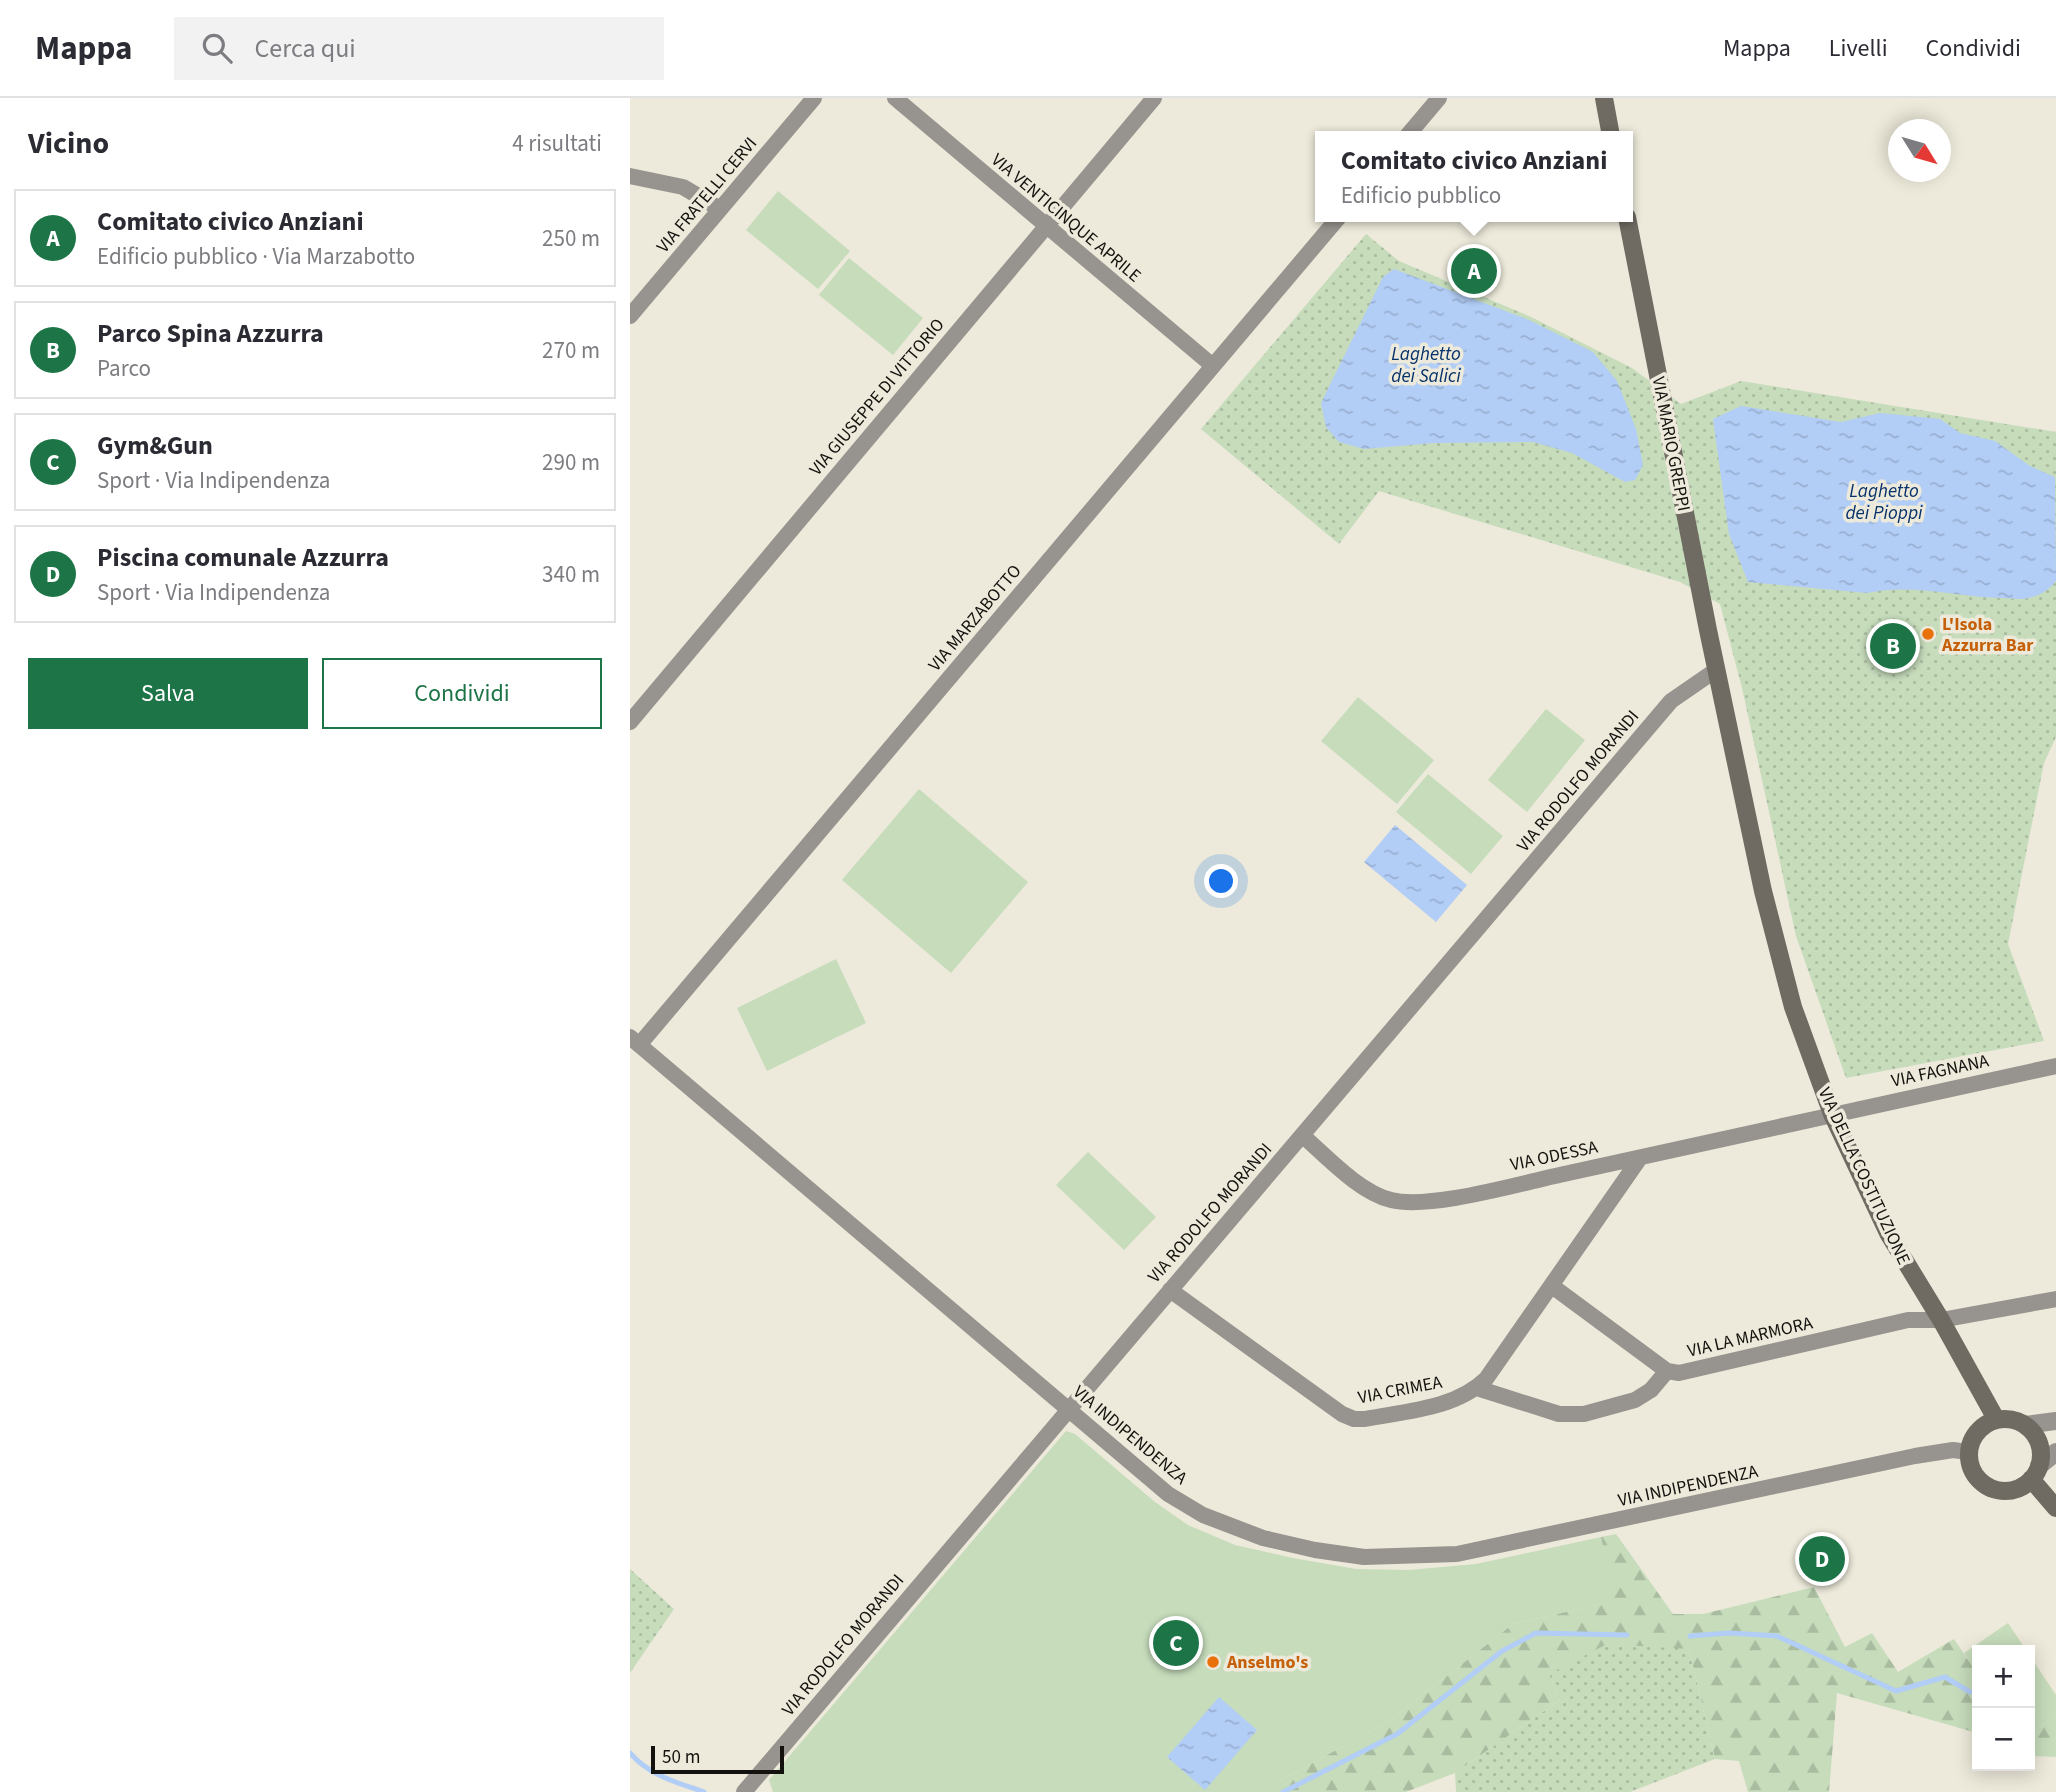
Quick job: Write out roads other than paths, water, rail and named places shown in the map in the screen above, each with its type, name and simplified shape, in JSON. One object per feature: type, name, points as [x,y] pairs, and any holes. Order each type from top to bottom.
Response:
[{"type":"main road","points":[[1604,98],[1610,131]]},
{"type":"main road","name":"VIA MARIO GREPPI","points":[[1628,222],[1716,670]]},
{"type":"main road","name":"VIA DELLA COSTITUZIONE","points":[[1716,670],[1781,969],[1832,1114],[1888,1233],[1941,1320],[1996,1419]]},
{"type":"main road","points":[[1996,1419],[2015,1420],[2026,1425],[2038,1441],[2041,1454],[2035,1473],[2023,1486],[2011,1490],[1997,1490],[1983,1484],[1974,1475],[1969,1464],[1968,1452],[1976,1432],[1996,1419]]},
{"type":"main road","points":[[2035,1473],[2056,1508]]},
{"type":"street","name":"VIA FRATELLI CERVI","points":[[630,316],[814,98]]},
{"type":"street","name":"VIA VENTICINQUE APRILE","points":[[895,98],[1213,366]]},
{"type":"street","name":"VIA GIUSEPPE DI VITTORIO","points":[[630,722],[1154,98]]},
{"type":"street","points":[[1411,131],[1439,98]]},
{"type":"street","points":[[630,176],[683,187],[720,209]]},
{"type":"street","name":"VIA MARZABOTTO","points":[[635,1041],[1335,222]]},
{"type":"street","name":"VIA RODOLFO MORANDI","points":[[744,1792],[1671,701],[1716,670]]},
{"type":"street","name":"VIA INDIPENDENZA","points":[[635,1041],[1168,1494],[1203,1515],[1263,1538],[1315,1550],[1364,1557],[1457,1555],[1915,1455],[1953,1450],[1968,1452]]},
{"type":"street","name":"VIA FAGNANA","points":[[1832,1114],[2056,1066]]},
{"type":"street","name":"VIA ODESSA","points":[[1302,1135],[1362,1186],[1393,1201],[1413,1202],[1455,1197],[1832,1114]]},
{"type":"street","name":"VIA CRIMEA","points":[[1170,1290],[1342,1414],[1354,1419],[1446,1402],[1465,1396],[1486,1379],[1640,1158]]},
{"type":"street","name":"VIA LA MARMORA","points":[[1552,1286],[1667,1371],[1679,1373],[1908,1320],[1941,1320],[2056,1299]]},
{"type":"street","points":[[1477,1388],[1559,1414],[1584,1414],[1635,1401],[1651,1390],[1667,1371]]},
{"type":"street","points":[[2026,1425],[2056,1421]]},
{"type":"street","points":[[2035,1473],[2056,1452]]},
{"type":"water","name":"Laghetto dei Salici","points":[[1394,269],[1529,320],[1593,352],[1617,381],[1636,429],[1643,465],[1635,480],[1625,482],[1572,453],[1533,442],[1434,443],[1364,449],[1339,442],[1326,427],[1321,403],[1383,277]]},
{"type":"water","name":"Laghetto dei Pioppi","points":[[1741,406],[1841,422],[1880,413],[1940,419],[1960,433],[1995,441],[2030,466],[2055,477],[2056,581],[2041,594],[2019,599],[1900,589],[1867,593],[1748,582],[1729,534],[1713,419]]},
{"type":"water","points":[[1395,825],[1467,885],[1436,922],[1364,862]]},
{"type":"water","points":[[1219,1697],[1257,1730],[1205,1790],[1167,1757]]},
{"type":"waterway","points":[[1283,1792],[1397,1734],[1502,1651],[1536,1633],[1627,1635]]},
{"type":"waterway","points":[[1690,1636],[1729,1633],[1777,1636],[1896,1691],[1945,1677],[1970,1692]]},
{"type":"waterway","points":[[630,1753],[655,1773],[704,1792]]},
{"type":"place","name":"Comitato civico Anziani","points":[[1474,271]]},
{"type":"place","name":"L'Isola Azzurra Bar","points":[[1928,634]]},
{"type":"place","name":"Parco Spina Azzurra","points":[[1893,646]]},
{"type":"place","name":"Piscina comunale Azzurra","points":[[1822,1559]]},
{"type":"place","name":"Gym&Gun","points":[[1176,1643]]},
{"type":"place","name":"Anselmo's","points":[[1213,1662]]}]
